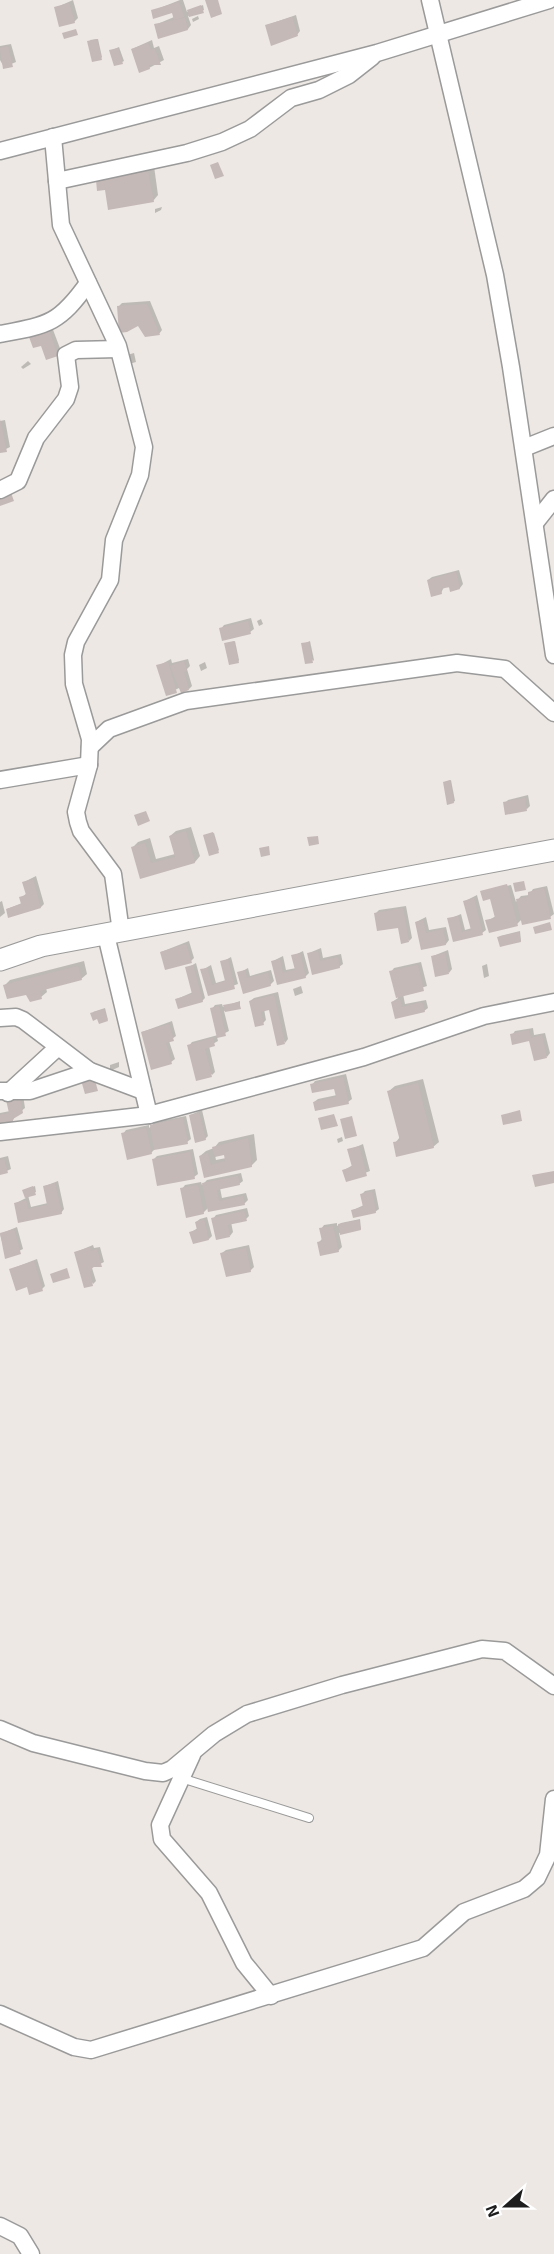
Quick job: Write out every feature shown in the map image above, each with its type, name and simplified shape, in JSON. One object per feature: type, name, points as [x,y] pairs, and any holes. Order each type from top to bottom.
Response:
[{"type":"street","points":[[430,0],[495,275],[536,523],[554,655]]},
{"type":"street","points":[[0,151],[377,54],[549,0]]},
{"type":"street","points":[[57,181],[187,153],[222,142],[250,129],[291,98],[334,84],[377,54]]},
{"type":"street","points":[[53,137],[62,225],[118,349],[141,429],[143,463],[116,534],[110,580],[82,630],[73,655],[74,684],[87,726],[90,747],[89,765],[76,812],[81,831],[113,874],[114,933],[149,1114]]},
{"type":"street","points":[[0,334],[34,327],[58,318],[71,306],[88,283]]},
{"type":"street","points":[[0,490],[18,481],[36,438],[66,399],[70,387],[66,355],[70,351],[118,349]]},
{"type":"street","points":[[524,448],[554,436]]},
{"type":"street","points":[[536,523],[554,499]]},
{"type":"street","points":[[90,747],[109,729],[186,701],[457,663],[506,669],[554,713]]},
{"type":"street","points":[[0,780],[89,765]]},
{"type":"street","points":[[0,960],[41,946],[554,850]]},
{"type":"street","points":[[0,1132],[149,1114],[364,1057],[484,1016],[554,1002]]},
{"type":"street","points":[[0,1018],[16,1017],[23,1020],[90,1071],[143,1090]]},
{"type":"street","points":[[4,1092],[57,1048]]},
{"type":"street","points":[[4,1092],[30,1091],[90,1071]]},
{"type":"street","points":[[0,1729],[33,1743],[145,1771],[163,1773],[172,1769],[214,1734],[247,1714],[342,1685],[482,1649],[505,1652],[554,1686]]},
{"type":"street","points":[[194,1750],[160,1825],[162,1839],[209,1893],[244,1963],[271,1996]]},
{"type":"street","points":[[0,2014],[74,2047],[92,2050],[423,1948],[464,1912],[524,1889],[537,1878],[548,1855],[554,1799]]},
{"type":"street","points":[[0,2226],[20,2236],[31,2254]]},
{"type":"lane","points":[[182,1778],[309,1818]]},
{"type":"building","points":[[205,0],[218,0],[222,14],[211,18]]},
{"type":"building","points":[[179,2],[184,17],[174,20],[172,13],[153,19],[151,10]]},
{"type":"building","points":[[69,3],[75,23],[59,27],[54,7]]},
{"type":"building","points":[[201,5],[204,13],[189,17],[187,10]]},
{"type":"building","points":[[292,17],[298,36],[271,46],[265,25]]},
{"type":"building","points":[[185,18],[188,30],[158,39],[154,24]]},
{"type":"building","points":[[76,29],[78,35],[64,39],[62,33]]},
{"type":"building","points":[[97,39],[102,60],[92,62],[87,41]]},
{"type":"building","points":[[148,43],[151,50],[155,49],[161,65],[149,65],[150,69],[139,73],[131,49]]},
{"type":"building","points":[[8,46],[13,67],[3,69],[0,48]]},
{"type":"building","points":[[118,48],[123,64],[114,66],[109,50]]},
{"type":"building","points":[[218,162],[224,176],[215,179],[210,165]]},
{"type":"building","points":[[148,171],[154,202],[108,210],[105,190],[97,191],[96,180]]},
{"type":"building","points":[[147,304],[160,335],[145,337],[138,326],[127,332],[119,333],[117,306]]},
{"type":"building","points":[[49,330],[58,356],[46,360],[41,346],[33,348],[29,337]]},
{"type":"building","points":[[0,419],[7,452],[0,453]]},
{"type":"building","points":[[10,490],[14,501],[0,506],[0,494]]},
{"type":"building","points":[[456,572],[460,589],[450,592],[449,587],[441,589],[442,594],[431,597],[427,580]]},
{"type":"building","points":[[248,621],[251,634],[222,641],[219,628]]},
{"type":"building","points":[[234,641],[239,663],[229,665],[224,643]]},
{"type":"building","points":[[309,642],[313,663],[305,664],[301,643]]},
{"type":"building","points":[[184,661],[187,671],[184,672],[189,690],[181,693],[170,666]]},
{"type":"building","points":[[168,662],[177,693],[166,696],[156,665]]},
{"type":"building","points":[[450,780],[454,803],[447,805],[443,782]]},
{"type":"building","points":[[525,798],[527,811],[505,815],[503,802]]},
{"type":"building","points":[[146,811],[150,821],[138,826],[134,815]]},
{"type":"building","points":[[186,831],[195,863],[140,879],[131,847],[145,843],[151,863],[175,857],[169,836]]},
{"type":"building","points":[[213,832],[219,853],[209,856],[203,835]]},
{"type":"building","points":[[318,836],[319,844],[309,846],[307,837]]},
{"type":"building","points":[[269,846],[270,855],[261,857],[259,848]]},
{"type":"building","points":[[33,879],[41,908],[8,918],[6,909],[21,904],[19,897],[26,895],[22,882]]},
{"type":"building","points":[[524,881],[526,890],[515,892],[513,883]]},
{"type":"building","points":[[507,884],[518,926],[489,933],[485,920],[495,918],[490,899],[483,901],[480,891]]},
{"type":"building","points":[[544,888],[551,919],[522,925],[516,899],[528,897],[528,892]]},
{"type":"building","points":[[474,898],[483,935],[453,942],[447,918],[458,916],[462,932],[471,930],[463,901]]},
{"type":"building","points":[[403,908],[409,942],[401,944],[398,928],[377,931],[374,913]]},
{"type":"building","points":[[423,920],[426,933],[443,929],[446,945],[421,950],[415,922]]},
{"type":"building","points":[[550,922],[552,930],[535,934],[533,927]]},
{"type":"building","points":[[519,932],[521,942],[500,947],[497,937]]},
{"type":"building","points":[[186,944],[192,963],[165,970],[160,952]]},
{"type":"building","points":[[318,951],[320,961],[338,957],[340,968],[312,975],[307,953]]},
{"type":"building","points":[[300,953],[306,978],[277,985],[271,961],[280,959],[283,973],[295,970],[291,955]]},
{"type":"building","points":[[445,953],[449,974],[435,977],[431,956]]},
{"type":"building","points":[[228,959],[235,989],[208,996],[200,969],[207,968],[212,985],[225,981],[220,961]]},
{"type":"building","points":[[193,965],[203,1002],[178,1009],[175,999],[192,994],[185,967]]},
{"type":"building","points":[[418,965],[424,991],[396,998],[389,971]]},
{"type":"building","points":[[78,966],[82,980],[40,991],[42,999],[30,1002],[26,995],[7,999],[3,985]]},
{"type":"building","points":[[245,970],[247,978],[268,973],[271,986],[243,994],[237,972]]},
{"type":"building","points":[[274,995],[285,1044],[277,1046],[269,1010],[261,1012],[264,1025],[255,1027],[249,1001]]},
{"type":"building","points":[[400,999],[402,1007],[422,1002],[425,1012],[395,1019],[391,1002]]},
{"type":"building","points":[[239,1002],[241,1009],[225,1012],[223,1005]]},
{"type":"building","points":[[219,1006],[226,1036],[217,1038],[210,1008]]},
{"type":"building","points":[[104,1009],[108,1021],[99,1024],[97,1019],[93,1021],[90,1013]]},
{"type":"building","points":[[169,1024],[174,1041],[166,1043],[172,1064],[151,1070],[141,1032]]},
{"type":"building","points":[[529,1030],[531,1038],[542,1035],[547,1058],[534,1061],[529,1041],[512,1045],[510,1034]]},
{"type":"building","points":[[213,1038],[215,1046],[205,1049],[212,1077],[196,1081],[187,1045]]},
{"type":"building","points":[[94,1077],[98,1091],[85,1094],[81,1080]]},
{"type":"building","points":[[343,1077],[349,1104],[315,1111],[313,1102],[336,1097],[334,1089],[312,1093],[310,1084]]},
{"type":"building","points":[[418,1083],[434,1148],[396,1157],[393,1142],[400,1141],[387,1091]]},
{"type":"building","points":[[20,1098],[23,1113],[13,1119],[12,1126],[0,1128],[0,1115],[9,1113],[6,1100]]},
{"type":"building","points":[[520,1110],[522,1121],[503,1125],[501,1115]]},
{"type":"building","points":[[199,1113],[206,1140],[195,1143],[189,1115]]},
{"type":"building","points":[[334,1114],[338,1126],[321,1130],[318,1118]]},
{"type":"building","points":[[352,1116],[357,1136],[345,1139],[340,1119]]},
{"type":"building","points":[[183,1118],[188,1144],[154,1150],[150,1125]]},
{"type":"building","points":[[146,1128],[152,1154],[127,1160],[121,1133]]},
{"type":"building","points":[[248,1138],[252,1167],[204,1178],[199,1156],[208,1153],[211,1165],[225,1161],[224,1155],[215,1157],[212,1147]]},
{"type":"building","points":[[359,1146],[367,1176],[346,1182],[342,1170],[352,1167],[347,1149]]},
{"type":"building","points":[[190,1152],[195,1179],[157,1186],[152,1159]]},
{"type":"building","points":[[4,1159],[8,1173],[0,1175],[0,1160]]},
{"type":"building","points":[[554,1171],[554,1183],[535,1187],[532,1175]]},
{"type":"building","points":[[238,1176],[240,1185],[217,1190],[219,1201],[243,1196],[245,1205],[208,1212],[202,1183]]},
{"type":"building","points":[[55,1183],[62,1214],[18,1223],[14,1203],[26,1200],[28,1209],[47,1205],[43,1186]]},
{"type":"building","points":[[198,1185],[204,1214],[186,1218],[180,1188]]},
{"type":"building","points":[[33,1186],[36,1195],[25,1198],[22,1190]]},
{"type":"building","points":[[372,1191],[376,1213],[353,1218],[351,1210],[363,1207],[360,1194]]},
{"type":"building","points":[[244,1211],[247,1221],[228,1225],[230,1237],[216,1240],[211,1218]]},
{"type":"building","points":[[204,1219],[209,1240],[193,1244],[189,1232],[197,1230],[195,1222]]},
{"type":"building","points":[[359,1220],[361,1230],[340,1235],[338,1224]]},
{"type":"building","points":[[333,1226],[339,1252],[320,1256],[317,1242],[322,1241],[319,1228]]},
{"type":"building","points":[[14,1229],[21,1254],[5,1259],[0,1233]]},
{"type":"building","points":[[90,1247],[91,1251],[97,1249],[102,1267],[93,1267],[90,1272],[93,1286],[84,1288],[74,1252]]},
{"type":"building","points":[[246,1248],[251,1272],[226,1277],[220,1253]]},
{"type":"building","points":[[34,1261],[43,1291],[29,1295],[27,1287],[16,1291],[9,1269]]},
{"type":"building","points":[[67,1268],[70,1278],[53,1283],[50,1274]]}]
